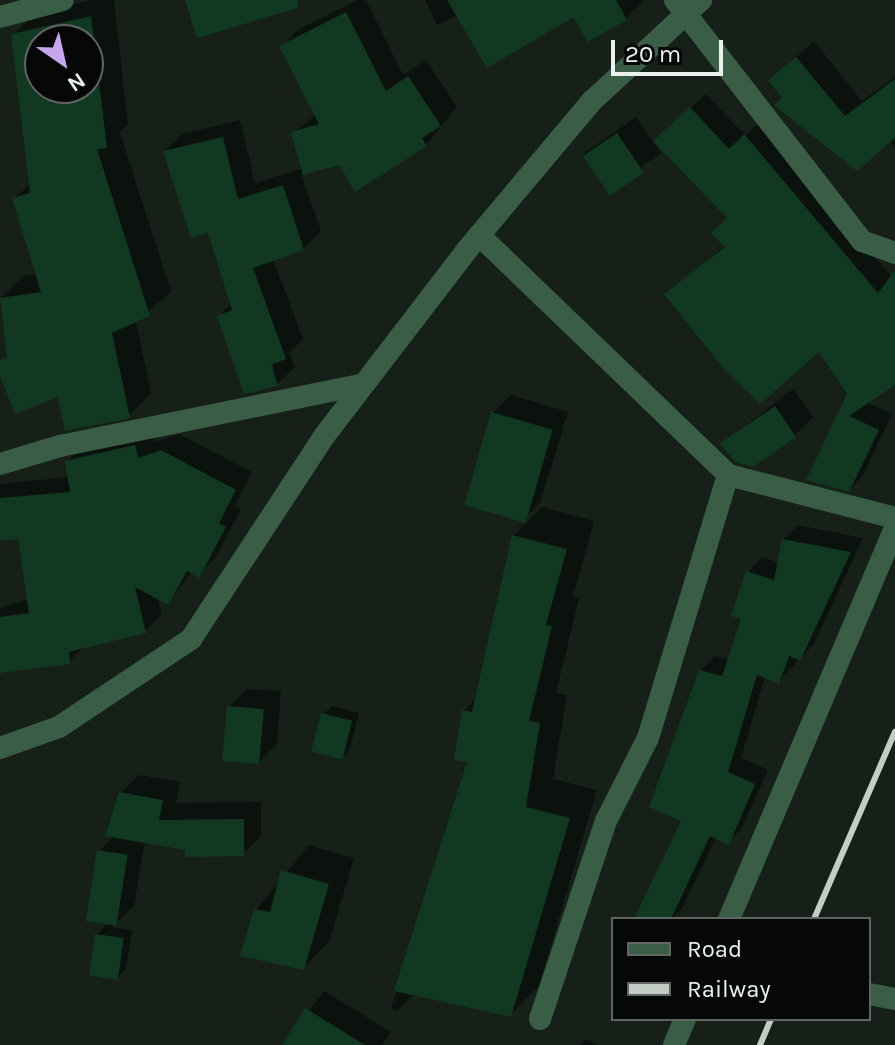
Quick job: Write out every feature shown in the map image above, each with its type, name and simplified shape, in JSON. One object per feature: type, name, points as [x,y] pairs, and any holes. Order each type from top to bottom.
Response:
[{"type":"street","points":[[0,17],[63,0]]},
{"type":"street","points":[[0,748],[59,727],[191,639],[364,384],[479,235],[592,101],[687,5],[862,241],[895,253]]},
{"type":"street","points":[[479,235],[728,475],[895,518]]},
{"type":"street","points":[[0,464],[60,446],[364,384]]},
{"type":"street","points":[[540,1019],[606,821],[648,738],[728,475]]},
{"type":"street","points":[[730,917],[895,528]]},
{"type":"street","points":[[871,994],[895,999]]},
{"type":"street","points":[[674,1045],[684,1021]]},
{"type":"building","points":[[185,0],[297,0],[298,8],[197,38]]},
{"type":"building","points":[[447,0],[616,0],[627,20],[587,42],[574,17],[487,68]]},
{"type":"building","points":[[346,12],[386,91],[408,76],[441,126],[422,138],[427,146],[355,192],[339,165],[303,175],[291,132],[319,124],[279,46]]},
{"type":"building","points":[[91,16],[92,24],[55,24]]},
{"type":"building","points":[[24,31],[24,104],[102,104],[107,148],[97,149],[150,316],[112,333],[130,418],[65,431],[58,397],[15,414],[0,376],[0,360],[7,357],[0,298],[41,292],[12,198],[30,193],[11,34]]},
{"type":"building","points":[[796,57],[845,116],[895,79],[895,138],[857,171],[774,105],[782,98],[768,80]]},
{"type":"building","points":[[690,107],[729,149],[744,134],[878,293],[895,270],[895,385],[849,416],[879,430],[849,492],[806,480],[847,394],[819,352],[760,404],[724,369],[664,294],[725,247],[711,233],[727,218],[653,141]]},
{"type":"building","points":[[617,133],[644,173],[610,196],[583,156]]},
{"type":"building","points":[[223,137],[238,199],[283,185],[304,250],[253,268],[286,359],[271,365],[278,386],[244,394],[217,316],[232,310],[208,233],[191,238],[163,151]]},
{"type":"building","points":[[775,406],[796,437],[753,467],[735,462],[720,443]]},
{"type":"building","points":[[491,412],[553,430],[526,523],[464,505]]},
{"type":"building","points":[[135,445],[138,458],[161,450],[236,490],[219,523],[226,527],[199,578],[187,571],[168,605],[135,587],[146,633],[69,652],[70,664],[0,673],[0,617],[29,613],[18,539],[0,541],[0,498],[70,492],[65,461]]},
{"type":"building","points":[[512,535],[567,549],[546,625],[552,626],[529,721],[540,723],[526,807],[570,818],[511,1017],[394,991],[467,762],[454,760],[462,710],[472,712]]},
{"type":"building","points":[[782,539],[851,552],[800,661],[789,656],[779,684],[757,675],[728,772],[755,784],[729,845],[710,836],[672,917],[635,917],[681,821],[649,807],[699,670],[722,676],[741,619],[731,616],[746,571],[774,580]]},
{"type":"building","points":[[227,706],[264,709],[259,764],[222,761]]},
{"type":"building","points":[[321,713],[352,721],[342,760],[311,752]]},
{"type":"building","points":[[119,792],[163,800],[159,820],[244,819],[244,856],[185,857],[185,850],[105,836]]},
{"type":"building","points":[[97,850],[128,855],[116,926],[86,921]]},
{"type":"building","points":[[281,870],[329,884],[304,970],[240,956],[254,909],[270,912]]},
{"type":"building","points":[[95,934],[124,938],[118,980],[89,976]]},
{"type":"building","points":[[305,1008],[365,1045],[282,1045]]},
{"type":"railway","points":[[815,917],[895,732]]},
{"type":"railway","points":[[760,1045],[770,1021]]}]
